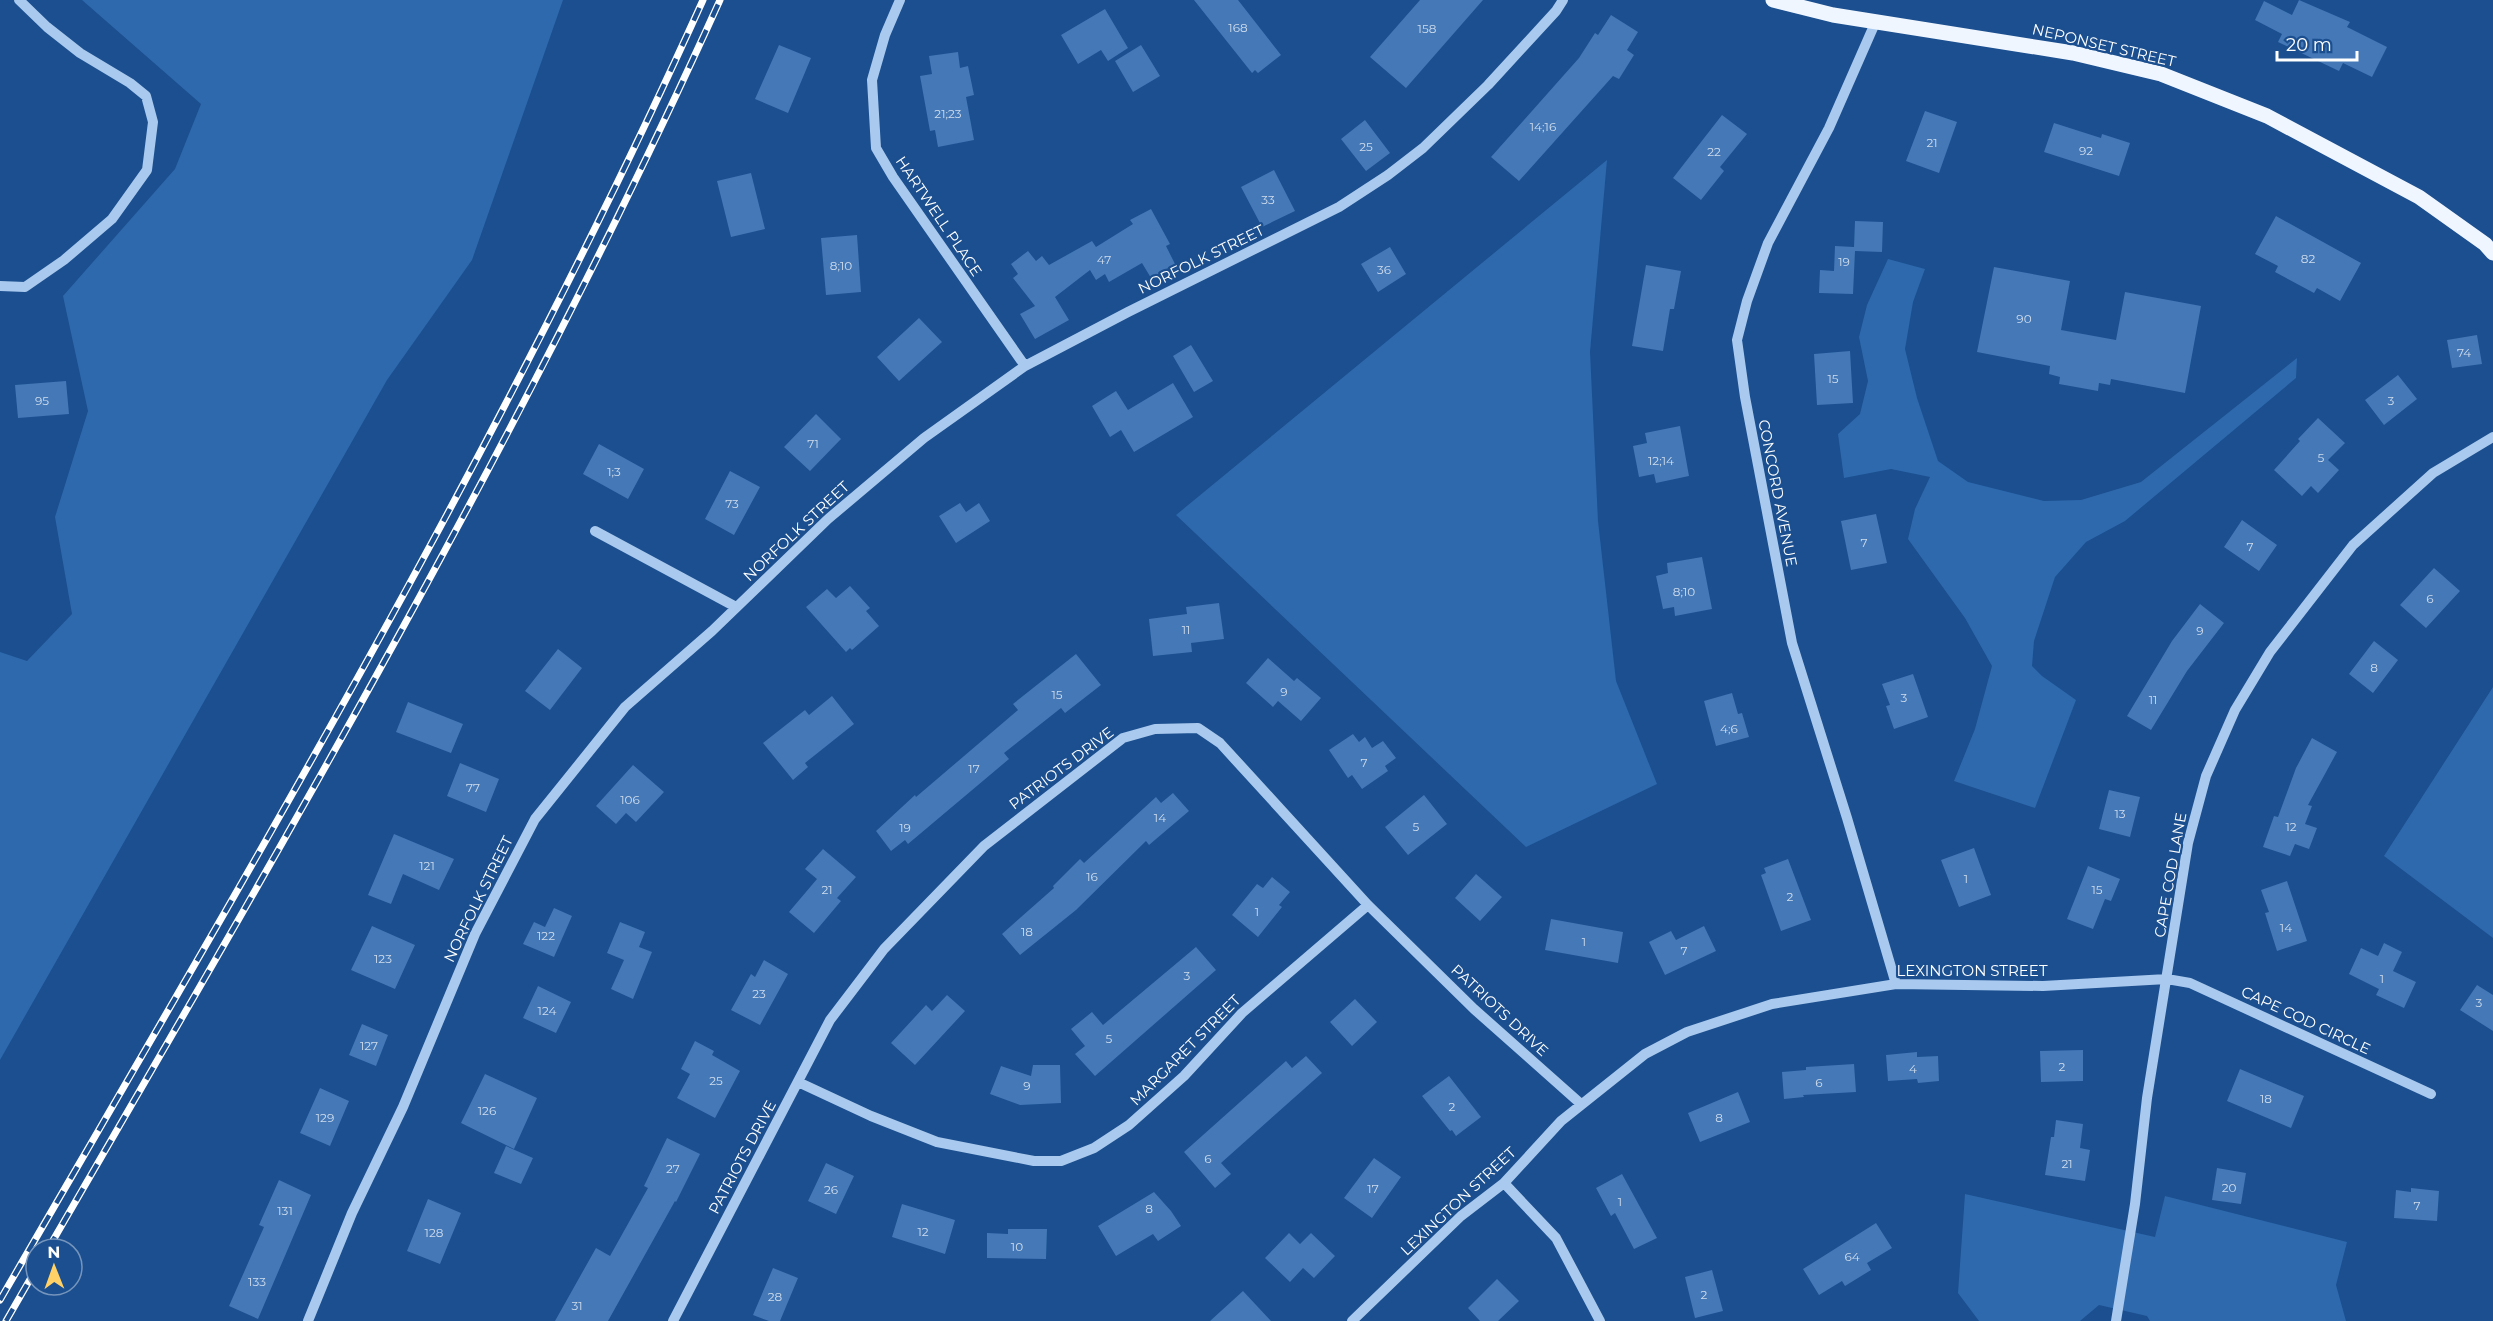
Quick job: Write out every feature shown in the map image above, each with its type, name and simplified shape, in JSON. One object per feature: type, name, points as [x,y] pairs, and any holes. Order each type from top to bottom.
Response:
[{"type":"main road","name":"NEPONSET STREET","points":[[1773,0],[1833,15],[2073,53],[2161,74],[2267,116],[2419,197],[2485,244],[2493,253]]},
{"type":"street","points":[[0,286],[25,287],[64,260],[112,219],[147,170],[153,122],[146,96],[130,83],[80,53],[47,27],[19,0]]},
{"type":"street","name":"HARTWELL PLACE","points":[[900,0],[885,35],[872,80],[876,148],[893,177],[1024,366]]},
{"type":"street","name":"NORFOLK STREET","points":[[308,1321],[352,1213],[403,1107],[475,934],[535,819],[625,707],[845,504],[924,438],[1024,366],[1339,207],[1388,175],[1423,148],[1488,85],[1556,11],[1563,0]]},
{"type":"street","name":"CONCORD AVENUE","points":[[1876,21],[1829,128],[1768,243],[1747,301],[1737,340],[1745,398],[1792,643],[1896,984]]},
{"type":"street","name":"CAPE COD LANE","points":[[2116,1321],[2135,1204],[2146,1098],[2161,1002],[2167,979],[2188,843],[2206,776],[2235,710],[2270,652],[2353,545],[2433,473],[2493,437]]},
{"type":"street","points":[[595,531],[736,607]]},
{"type":"street","name":"PATRIOTS DRIVE","points":[[673,1321],[830,1020],[884,949],[984,846],[1123,738],[1155,729],[1198,728],[1212,738],[1292,820],[1368,905],[1474,1009],[1581,1104]]},
{"type":"street","name":"MARGARET STREET","points":[[798,1082],[871,1116],[937,1142],[1034,1161],[1061,1161],[1094,1148],[1129,1125],[1184,1076],[1242,1013],[1368,905]]},
{"type":"street","name":"LEXINGTON STREET","points":[[1352,1321],[1461,1216],[1504,1183],[1561,1120],[1645,1054],[1687,1032],[1772,1004],[1896,984],[2043,986],[2167,979]]},
{"type":"street","name":"CAPE COD CIRCLE","points":[[2167,979],[2190,983],[2431,1094]]},
{"type":"street","points":[[1504,1183],[1556,1238],[1600,1321]]},
{"type":"shaded area","points":[[82,0],[563,0],[472,260],[387,380],[0,1060],[0,652],[27,661],[72,614],[55,517],[88,411],[63,296],[175,169],[201,104]]},
{"type":"shaded area","points":[[1607,160],[1590,352],[1598,521],[1616,681],[1657,784],[1526,847],[1176,515]]},
{"type":"shaded area","points":[[1888,259],[1925,269],[1913,302],[1905,349],[1917,398],[1938,461],[1968,482],[2044,501],[2081,500],[2141,482],[2297,358],[2296,378],[2125,521],[2086,542],[2055,577],[2034,641],[2032,666],[2076,700],[2035,808],[1954,781],[1975,729],[1992,666],[1965,618],[1908,539],[1915,509],[1930,477],[1891,469],[1844,478],[1838,434],[1860,414],[1868,381],[1859,337],[1867,305]]},
{"type":"shaded area","points":[[2493,687],[2493,938],[2384,856]]},
{"type":"shaded area","points":[[1965,1194],[2155,1237],[2165,1196],[2347,1242],[2336,1285],[2346,1321],[2150,1321],[2147,1316],[2099,1305],[2080,1321],[1979,1321],[1958,1293]]},
{"type":"building","points":[[1194,0],[1238,0],[1281,55],[1258,73],[1255,70],[1252,73]]},
{"type":"building","points":[[1420,0],[1483,0],[1406,88],[1370,57]]},
{"type":"building","points":[[2299,0],[2350,22],[2347,27],[2387,47],[2372,77],[2343,63],[2339,71],[2278,42],[2282,34],[2255,20],[2264,1],[2292,15]]},
{"type":"building","points":[[1105,9],[1128,48],[1108,61],[1101,50],[1078,64],[1061,35]]},
{"type":"building","points":[[1611,15],[1638,32],[1627,50],[1634,55],[1619,79],[1613,76],[1519,181],[1491,157],[1579,58],[1595,33],[1598,35]]},
{"type":"building","points":[[779,45],[811,58],[788,113],[755,99]]},
{"type":"building","points":[[1141,45],[1160,76],[1133,92],[1115,61]]},
{"type":"building","points":[[958,52],[960,68],[968,66],[974,95],[966,97],[974,140],[938,147],[935,130],[930,131],[920,76],[932,74],[929,56]]},
{"type":"building","points":[[1925,111],[1957,122],[1939,173],[1906,161]]},
{"type":"building","points":[[1722,115],[1747,134],[1720,167],[1724,171],[1701,200],[1673,178]]},
{"type":"building","points":[[1365,120],[1390,153],[1366,171],[1341,139]]},
{"type":"building","points":[[2054,123],[2101,138],[2102,134],[2130,143],[2119,176],[2044,152]]},
{"type":"building","points":[[1274,170],[1295,211],[1262,227],[1241,187]]},
{"type":"building","points":[[751,173],[765,229],[731,237],[717,181]]},
{"type":"building","points":[[1151,209],[1170,244],[1166,246],[1175,264],[1151,278],[1142,263],[1109,282],[1105,274],[1096,280],[1090,270],[1055,297],[1069,320],[1035,339],[1020,314],[1035,306],[1013,278],[1018,274],[1011,264],[1028,251],[1036,261],[1042,256],[1049,265],[1092,241],[1096,247],[1133,224],[1130,220]]},
{"type":"building","points":[[2276,216],[2361,263],[2340,301],[2317,288],[2314,293],[2275,272],[2278,266],[2255,254]]},
{"type":"building","points":[[1855,221],[1883,222],[1882,252],[1855,251],[1853,294],[1819,293],[1820,270],[1834,271],[1835,246],[1854,247]]},
{"type":"building","points":[[857,235],[861,292],[826,295],[821,238]]},
{"type":"building","points":[[1390,247],[1406,274],[1378,292],[1361,264]]},
{"type":"building","points":[[1646,265],[1681,271],[1674,309],[1670,309],[1663,351],[1632,346]]},
{"type":"building","points":[[1994,267],[2070,281],[2061,330],[2116,340],[2125,292],[2201,306],[2185,393],[2111,379],[2110,385],[2099,383],[2098,391],[2059,384],[2060,377],[2049,374],[2050,366],[1977,352]]},
{"type":"building","points":[[919,318],[942,342],[899,381],[877,357]]},
{"type":"building","points":[[2477,335],[2482,364],[2452,368],[2447,340]]},
{"type":"building","points":[[1191,345],[1213,381],[1194,392],[1173,356]]},
{"type":"building","points":[[1850,351],[1853,403],[1817,405],[1814,354]]},
{"type":"building","points":[[2398,375],[2417,399],[2384,425],[2365,400]]},
{"type":"building","points":[[66,381],[69,414],[18,418],[15,385]]},
{"type":"building","points":[[1173,383],[1193,417],[1134,452],[1121,430],[1110,437],[1092,406],[1116,391],[1128,410]]},
{"type":"building","points":[[816,414],[841,439],[810,471],[784,447]]},
{"type":"building","points":[[2318,418],[2345,443],[2328,460],[2339,470],[2318,493],[2311,486],[2302,496],[2274,470]]},
{"type":"building","points":[[1680,426],[1689,476],[1656,483],[1654,474],[1639,477],[1633,446],[1647,443],[1645,433]]},
{"type":"building","points":[[599,444],[644,469],[628,499],[583,474]]},
{"type":"building","points":[[730,471],[760,487],[734,535],[705,519]]},
{"type":"building","points":[[960,503],[966,512],[979,503],[990,521],[956,543],[939,516]]},
{"type":"building","points":[[1876,514],[1887,563],[1851,570],[1841,521]]},
{"type":"building","points":[[2242,520],[2277,545],[2259,571],[2224,547]]},
{"type":"building","points":[[1702,557],[1712,609],[1675,616],[1674,607],[1663,609],[1656,576],[1668,573],[1667,563]]},
{"type":"building","points":[[2434,568],[2460,591],[2426,628],[2400,605]]},
{"type":"building","points":[[850,586],[870,608],[866,611],[879,626],[852,650],[850,648],[846,652],[806,607],[827,589],[836,598]]},
{"type":"building","points":[[1219,603],[1224,639],[1191,643],[1192,652],[1153,656],[1149,619],[1187,614],[1186,607]]},
{"type":"building","points":[[2200,604],[2224,623],[2187,671],[2151,730],[2127,716],[2172,641]]},
{"type":"building","points":[[2374,641],[2398,660],[2373,693],[2349,674]]},
{"type":"building","points":[[558,649],[582,668],[550,710],[525,691]]},
{"type":"building","points":[[1076,654],[1101,685],[1065,713],[1061,708],[1004,753],[1009,759],[908,844],[905,840],[891,851],[876,831],[915,795],[916,797],[1018,710],[1013,704]]},
{"type":"building","points":[[1268,658],[1294,681],[1297,678],[1321,698],[1301,721],[1278,701],[1273,707],[1246,683]]},
{"type":"building","points":[[1913,674],[1928,717],[1894,729],[1886,706],[1890,705],[1882,684]]},
{"type":"building","points":[[1732,693],[1738,714],[1742,713],[1749,737],[1716,746],[1704,701]]},
{"type":"building","points":[[832,696],[854,724],[805,763],[808,767],[793,780],[763,743],[805,710],[809,715]]},
{"type":"building","points":[[408,702],[463,724],[451,753],[396,732]]},
{"type":"building","points":[[1353,734],[1359,742],[1365,737],[1372,748],[1383,741],[1396,758],[1385,766],[1388,771],[1362,789],[1352,775],[1348,778],[1329,750]]},
{"type":"building","points":[[2312,738],[2337,752],[2308,805],[2312,806],[2305,824],[2317,828],[2309,849],[2295,844],[2290,856],[2263,847],[2274,816],[2278,817],[2296,768]]},
{"type":"building","points":[[460,763],[499,779],[486,812],[447,796]]},
{"type":"building","points":[[633,765],[664,792],[636,822],[626,813],[616,824],[596,806]]},
{"type":"building","points":[[2109,790],[2140,797],[2130,837],[2099,829]]},
{"type":"building","points":[[1173,793],[1189,811],[1149,845],[1146,841],[1076,910],[1020,955],[1002,934],[1054,888],[1053,886],[1080,859],[1084,863],[1156,797],[1161,803]]},
{"type":"building","points":[[1424,795],[1447,824],[1408,855],[1385,827]]},
{"type":"building","points":[[394,834],[454,859],[439,890],[403,874],[391,904],[368,895]]},
{"type":"building","points":[[1974,848],[1991,895],[1959,907],[1941,860]]},
{"type":"building","points":[[823,849],[856,877],[837,898],[841,901],[814,933],[789,912],[817,879],[805,869]]},
{"type":"building","points":[[1788,859],[1811,920],[1781,931],[1761,875],[1766,873],[1764,868]]},
{"type":"building","points":[[2088,866],[2120,879],[2111,901],[2105,899],[2093,929],[2067,919]]},
{"type":"building","points":[[1476,874],[1502,897],[1480,921],[1455,898]]},
{"type":"building","points":[[1272,877],[1290,892],[1279,905],[1282,907],[1258,937],[1232,915],[1257,884],[1263,888]]},
{"type":"building","points":[[2287,881],[2307,941],[2277,951],[2265,913],[2269,912],[2261,890]]},
{"type":"building","points":[[554,908],[572,916],[554,957],[523,944],[534,922],[545,927]]},
{"type":"building","points":[[1551,919],[1623,932],[1618,963],[1545,950]]},
{"type":"building","points":[[620,922],[645,932],[639,947],[652,952],[633,999],[611,989],[624,960],[607,953]]},
{"type":"building","points":[[372,926],[415,945],[395,989],[351,970]]},
{"type":"building","points":[[1704,926],[1716,951],[1665,975],[1649,942],[1671,931],[1676,940]]},
{"type":"building","points":[[2384,943],[2402,952],[2393,971],[2416,982],[2404,1008],[2376,995],[2379,989],[2349,974],[2361,948],[2378,956]]},
{"type":"building","points":[[1196,947],[1216,970],[1095,1076],[1075,1054],[1085,1046],[1071,1029],[1092,1012],[1103,1025]]},
{"type":"building","points":[[764,960],[788,974],[760,1025],[731,1010],[751,974],[755,977]]},
{"type":"building","points":[[2477,985],[2493,995],[2493,1031],[2460,1010]]},
{"type":"building","points":[[538,986],[571,1002],[556,1033],[523,1018]]},
{"type":"building","points":[[947,995],[965,1011],[915,1065],[891,1043],[926,1005],[932,1011]]},
{"type":"building","points":[[1355,999],[1377,1022],[1352,1046],[1330,1022]]},
{"type":"building","points":[[362,1024],[388,1035],[376,1066],[349,1055]]},
{"type":"building","points":[[695,1041],[714,1051],[712,1055],[740,1071],[715,1118],[677,1098],[690,1074],[681,1069]]},
{"type":"building","points":[[2083,1050],[2083,1081],[2041,1082],[2040,1051]]},
{"type":"building","points":[[1917,1052],[1917,1057],[1938,1056],[1939,1081],[1918,1083],[1917,1079],[1888,1081],[1886,1055]]},
{"type":"building","points":[[1306,1056],[1322,1073],[1221,1163],[1231,1174],[1215,1188],[1184,1152],[1286,1061],[1292,1068]]},
{"type":"building","points":[[1854,1064],[1856,1092],[1803,1095],[1804,1097],[1784,1099],[1782,1072],[1806,1070],[1806,1067]]},
{"type":"building","points":[[1033,1065],[1060,1065],[1061,1103],[1020,1105],[990,1094],[1001,1066],[1031,1076]]},
{"type":"building","points":[[2240,1069],[2304,1096],[2291,1128],[2227,1101]]},
{"type":"building","points":[[485,1074],[537,1098],[514,1149],[461,1123]]},
{"type":"building","points":[[1449,1076],[1481,1117],[1456,1136],[1422,1096]]},
{"type":"building","points":[[320,1088],[349,1101],[330,1146],[300,1133]]},
{"type":"building","points":[[1738,1092],[1750,1122],[1700,1142],[1688,1113]]},
{"type":"building","points":[[2056,1120],[2083,1124],[2080,1148],[2090,1150],[2085,1181],[2045,1175]]},
{"type":"building","points":[[667,1138],[700,1154],[676,1202],[608,1321],[555,1321],[596,1248],[610,1256],[648,1188],[644,1186]]},
{"type":"building","points":[[506,1146],[533,1158],[521,1184],[494,1173]]},
{"type":"building","points":[[1374,1158],[1401,1177],[1372,1218],[1344,1198]]},
{"type":"building","points":[[826,1163],[854,1176],[836,1214],[808,1201]]},
{"type":"building","points":[[2217,1168],[2246,1173],[2241,1204],[2212,1200]]},
{"type":"building","points":[[1622,1174],[1657,1238],[1634,1249],[1615,1213],[1611,1216],[1596,1188]]},
{"type":"building","points":[[279,1180],[311,1195],[258,1319],[229,1306],[264,1227],[259,1225]]},
{"type":"building","points":[[2411,1188],[2439,1191],[2437,1221],[2394,1218],[2396,1190],[2411,1192]]},
{"type":"building","points":[[1154,1192],[1181,1226],[1158,1241],[1153,1234],[1116,1256],[1098,1226]]},
{"type":"building","points":[[428,1199],[461,1213],[440,1264],[407,1251]]},
{"type":"building","points":[[902,1204],[955,1220],[945,1254],[892,1237]]},
{"type":"building","points":[[1876,1223],[1892,1248],[1867,1263],[1871,1270],[1845,1286],[1842,1281],[1819,1295],[1803,1269]]},
{"type":"building","points":[[1008,1229],[1047,1229],[1046,1259],[987,1258],[987,1233],[1008,1234]]},
{"type":"building","points":[[1289,1233],[1300,1244],[1311,1233],[1335,1256],[1314,1278],[1303,1268],[1290,1282],[1265,1258]]},
{"type":"building","points":[[773,1268],[798,1278],[780,1321],[769,1321],[753,1315]]},
{"type":"building","points":[[1712,1270],[1723,1311],[1695,1318],[1685,1277]]},
{"type":"building","points":[[1497,1279],[1519,1301],[1498,1321],[1480,1321],[1468,1308]]},
{"type":"building","points":[[1243,1291],[1271,1321],[1210,1321]]},
{"type":"railway","points":[[0,1300],[277,820],[456,497],[625,168],[703,0]]},
{"type":"railway","points":[[55,1237],[313,788],[484,477],[645,161],[720,0]]},
{"type":"railway","points":[[6,1321],[24,1290]]}]
